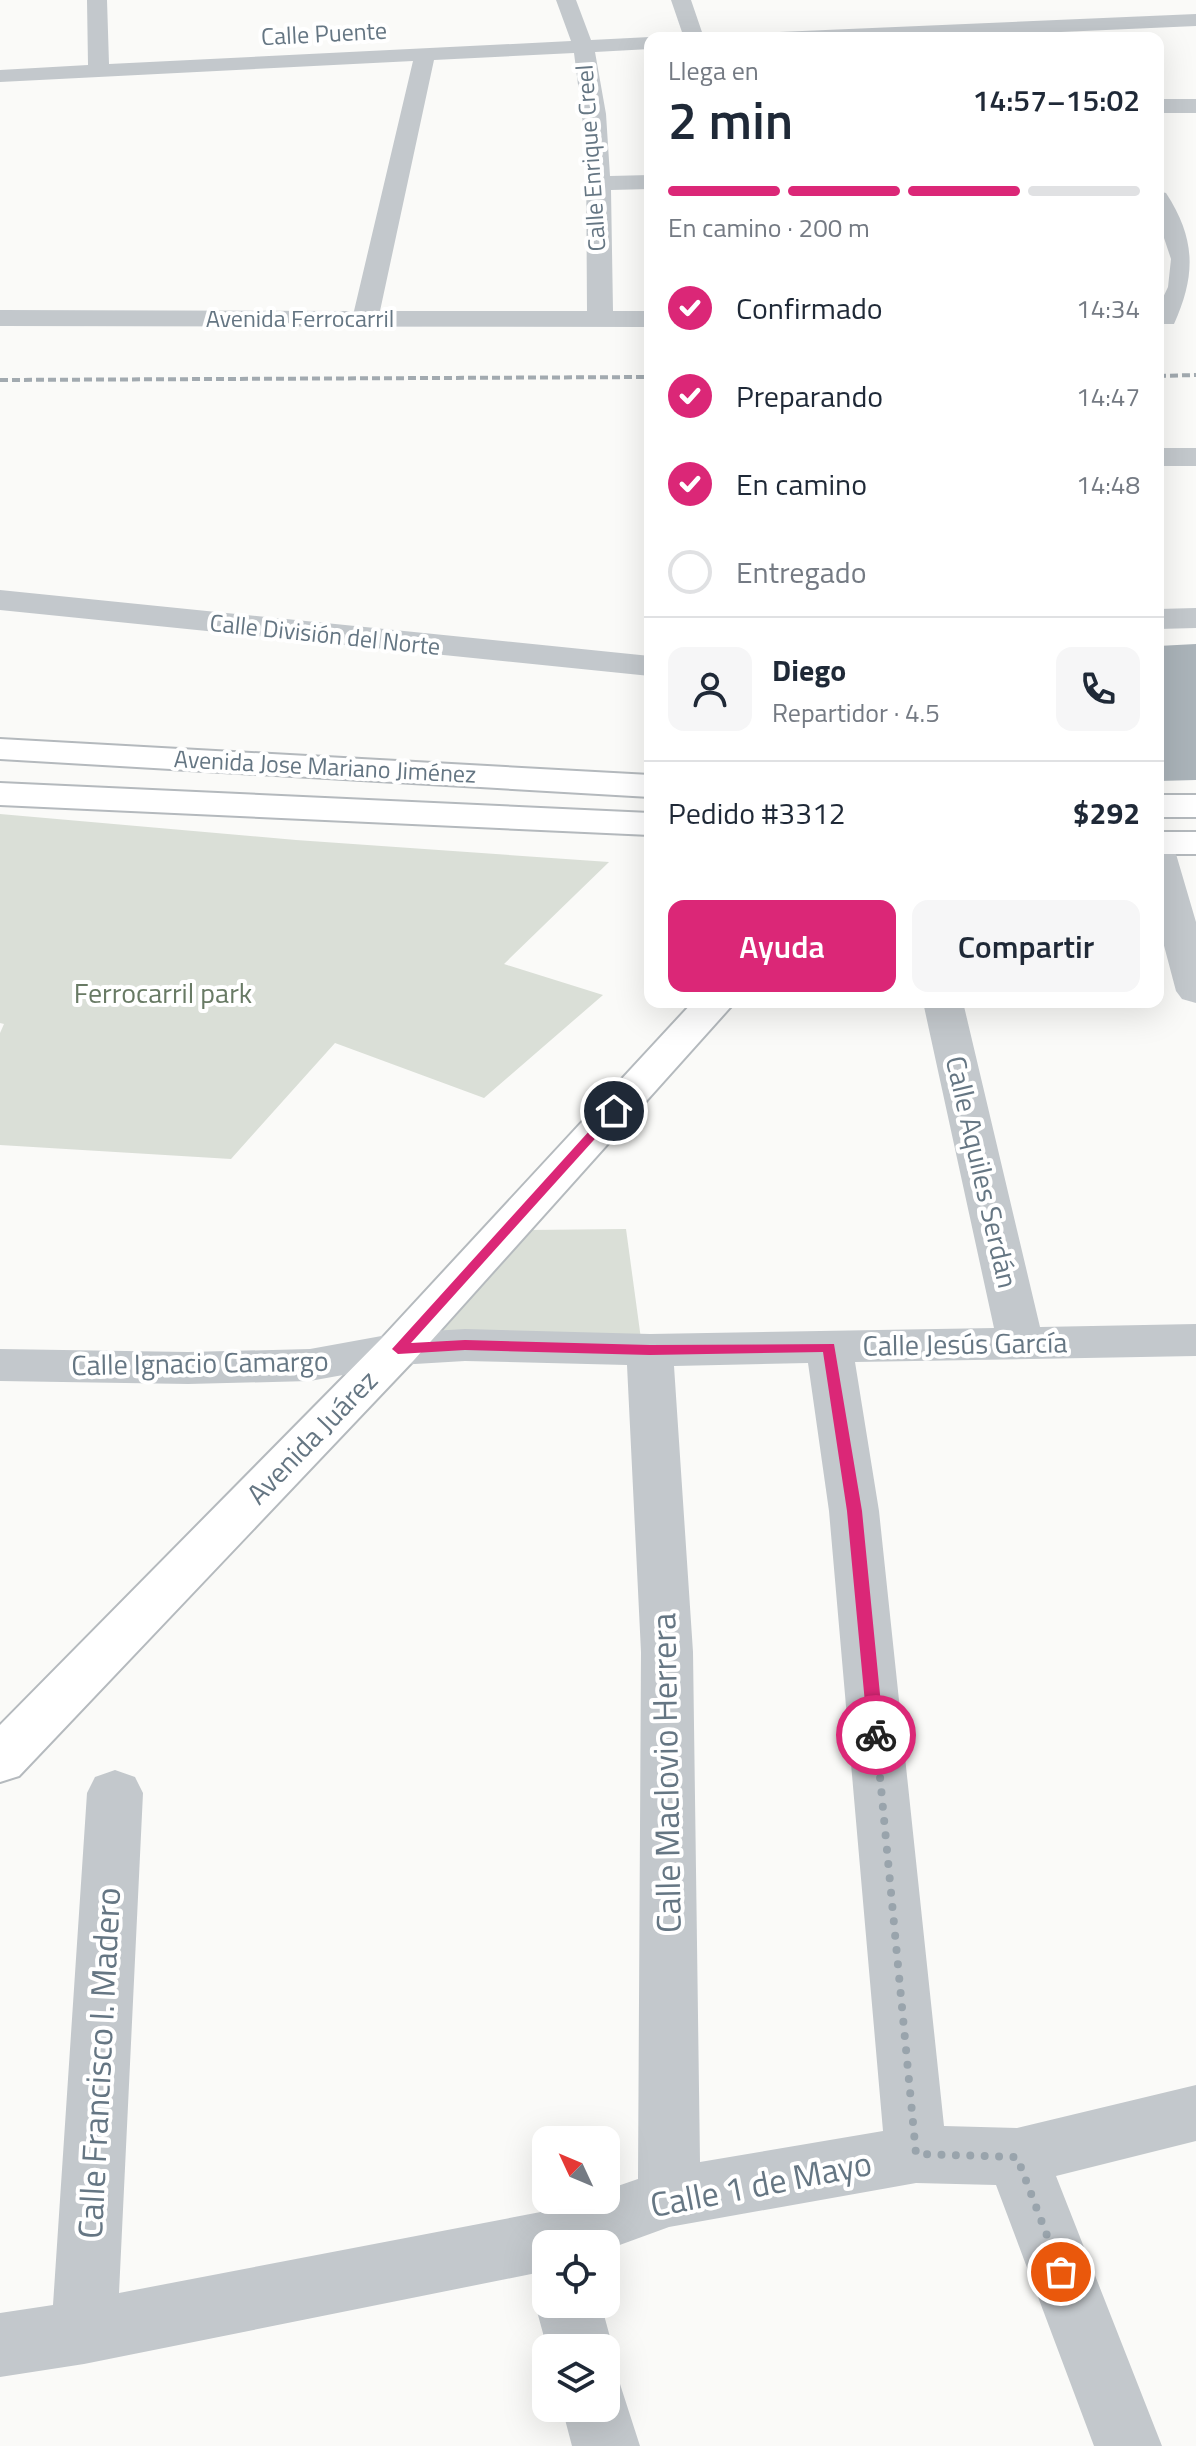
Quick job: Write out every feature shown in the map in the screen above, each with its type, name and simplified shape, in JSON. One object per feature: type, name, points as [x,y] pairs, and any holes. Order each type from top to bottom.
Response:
[{"type":"main road","name":"Avenida Jose Mariano Jiménez","points":[[0,749],[644,786]]},
{"type":"main road","name":"Avenida Jose Mariano Jiménez","points":[[0,794],[644,824]]},
{"type":"main road","points":[[1164,806],[1196,806]]},
{"type":"main road","points":[[1164,843],[1196,843]]},
{"type":"main road","name":"Avenida Juárez","points":[[0,1760],[398,1349],[710,1008]]},
{"type":"street","points":[[97,0],[99,72]]},
{"type":"street","name":"Calle Enrique Creel","points":[[566,0],[582,46],[592,107],[598,183],[600,319]]},
{"type":"street","points":[[681,0],[692,32]]},
{"type":"street","points":[[1051,0],[1066,32],[1196,20]]},
{"type":"street","points":[[882,11],[891,32]]},
{"type":"street","name":"Calle Puente","points":[[0,76],[644,43]]},
{"type":"street","points":[[365,320],[425,55]]},
{"type":"street","points":[[1164,106],[1196,106]]},
{"type":"street","points":[[598,183],[644,182]]},
{"type":"street","points":[[1164,208],[1187,248],[1194,275],[1194,289],[1164,316]]},
{"type":"street","name":"Avenida Ferrocarril","points":[[0,318],[644,319]]},
{"type":"street","points":[[1164,318],[1196,318]]},
{"type":"street","points":[[1164,457],[1196,457]]},
{"type":"street","name":"Calle División del Norte","points":[[0,600],[644,665]]},
{"type":"street","points":[[1164,619],[1196,618]]},
{"type":"street","points":[[1164,876],[1196,991]]},
{"type":"street","name":"Calle Aquiles Serdán","points":[[944,1008],[1021,1343]]},
{"type":"street","name":"Calle Jesús García","points":[[398,1349],[465,1345],[650,1350],[829,1348],[1196,1340]]},
{"type":"street","points":[[829,1348],[854,1511],[916,2154]]},
{"type":"street","name":"Calle Ignacio Camargo","points":[[0,1365],[188,1368],[310,1365],[398,1349]]},
{"type":"street","name":"Calle Maclovio Herrera","points":[[650,1350],[667,1652],[669,2197]]},
{"type":"street","name":"Calle Francisco I. Madero","points":[[84,2332],[115,1793]]},
{"type":"street","name":"Calle 1 de Mayo","points":[[582,2230],[669,2197],[916,2154],[1017,2157],[1196,2113]]},
{"type":"street","points":[[1017,2157],[1128,2446]]},
{"type":"street","name":"Calle 1 de Mayo","points":[[0,2345],[84,2332],[532,2246]]},
{"type":"street","points":[[600,2422],[606,2446]]},
{"type":"green space","name":"Ferrocarril park","points":[[0,814],[296,840],[609,862],[504,964],[603,995],[484,1098],[335,1043],[231,1159],[0,1145],[0,1033],[4,1024],[0,1023]]},
{"type":"green space","points":[[626,1229],[641,1339],[425,1338],[528,1230]]},
{"type":"building","points":[[1196,644],[1196,780],[1164,781],[1164,646]]},
{"type":"railway","points":[[1164,376],[1196,375]]},
{"type":"railway","points":[[0,380],[644,377]]},
{"type":"way so far","points":[[876,1735],[916,2154],[1017,2157],[1061,2272]]},
{"type":"route","points":[[614,1111],[398,1349],[465,1345],[650,1350],[829,1348],[854,1511],[876,1735]]}]
